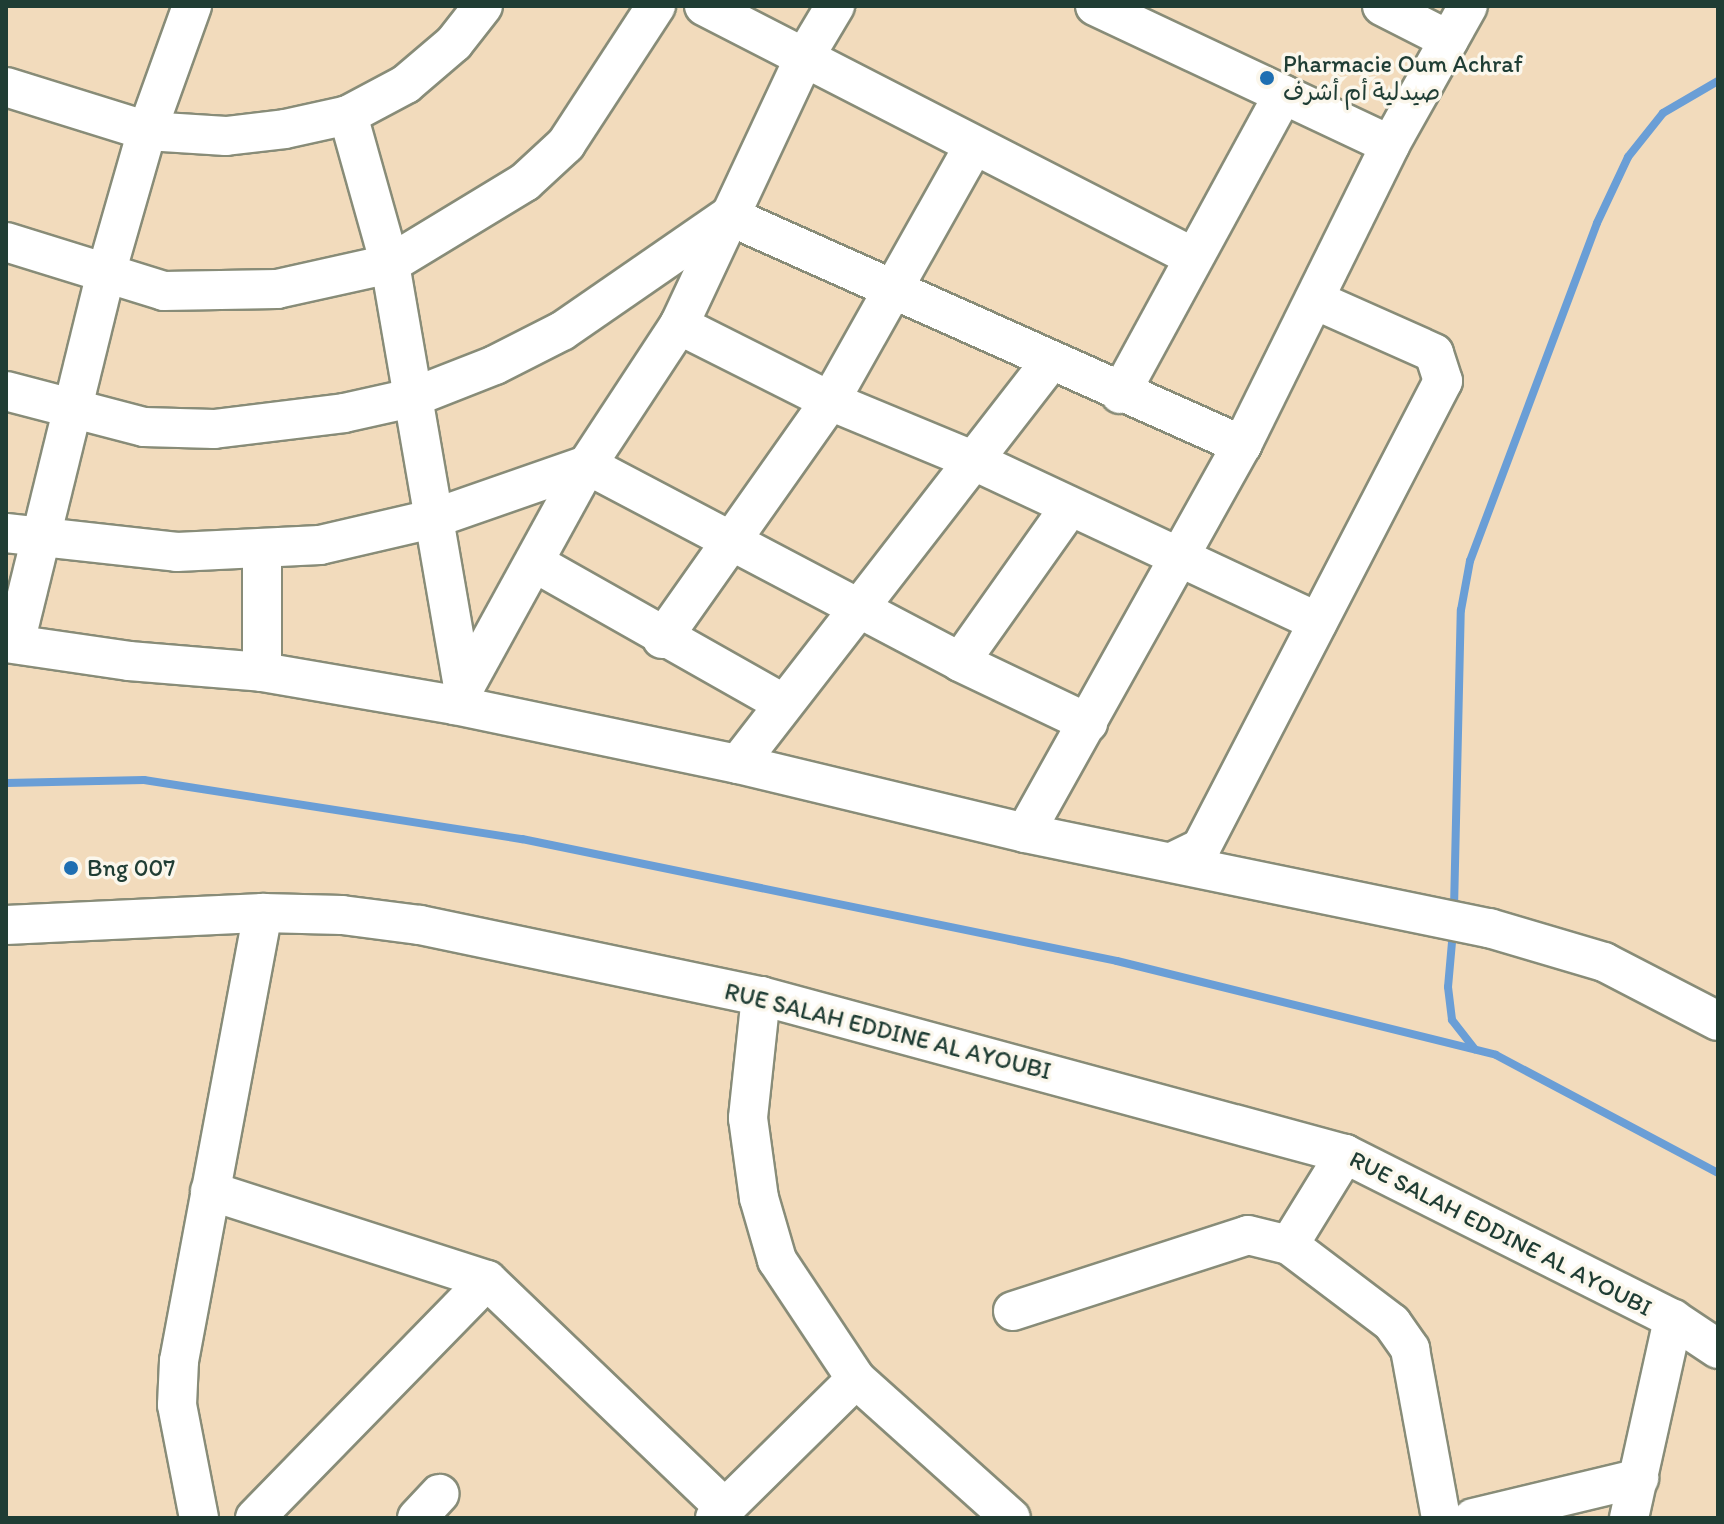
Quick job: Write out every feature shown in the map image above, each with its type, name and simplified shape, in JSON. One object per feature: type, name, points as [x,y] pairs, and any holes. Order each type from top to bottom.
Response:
[{"type":"street","points":[[192,6],[147,131],[105,277],[74,412],[22,536],[10,643],[129,661],[262,672],[459,695],[1025,833],[1174,861],[1489,928],[1604,962],[1718,1021]]},
{"type":"street","points":[[6,87],[147,131],[226,136],[348,115],[406,84],[454,43],[483,6]]},
{"type":"street","points":[[6,242],[105,277],[164,291],[277,289],[390,264],[525,182],[566,144],[656,6]]},
{"type":"street","points":[[704,6],[973,147],[1193,257]]},
{"type":"street","points":[[1382,6],[1449,40]]},
{"type":"street","points":[[1025,833],[1242,445],[1390,145],[1468,6]]},
{"type":"street","points":[[459,695],[587,465],[679,325],[804,58],[834,7]]},
{"type":"street","points":[[1100,7],[1390,145]]},
{"type":"street","points":[[1120,394],[1283,95]]},
{"type":"street","points":[[348,115],[390,264],[459,695]]},
{"type":"street","points":[[662,639],[830,401],[895,293],[973,147]]},
{"type":"street","points":[[729,216],[1120,394],[1242,445]]},
{"type":"street","points":[[6,391],[74,412],[144,427],[214,429],[344,413],[411,398],[495,365],[562,331],[729,216]]},
{"type":"street","points":[[1174,861],[1201,848],[1443,381],[1443,370],[1434,353],[1315,300]]},
{"type":"street","points":[[679,325],[830,401],[970,459],[1318,622]]},
{"type":"street","points":[[738,764],[781,702],[970,459],[1050,362]]},
{"type":"street","points":[[22,536],[177,552],[320,545],[432,519],[587,465],[960,662],[1088,723]]},
{"type":"street","points":[[960,662],[1069,508]]},
{"type":"street","points":[[262,550],[262,672]]},
{"type":"street","points":[[535,563],[662,639],[781,702]]},
{"type":"street","points":[[199,1518],[177,1405],[179,1361],[263,913]]},
{"type":"street","name":"RUE SALAH EDDINE AL AYOUBI","points":[[6,925],[263,913],[342,915],[420,925],[761,996],[1345,1154],[1673,1319],[1718,1349]]},
{"type":"street","points":[[761,996],[748,1118],[759,1198],[777,1260],[856,1379],[1011,1518]]},
{"type":"street","points":[[1289,1245],[1345,1154]]},
{"type":"street","points":[[210,1191],[487,1280],[720,1513],[856,1379]]},
{"type":"street","points":[[1013,1311],[1248,1235],[1289,1245],[1392,1323],[1410,1349],[1441,1518]]},
{"type":"street","points":[[255,1518],[487,1280]]},
{"type":"street","points":[[1629,1518],[1673,1319]]},
{"type":"street","points":[[1473,1518],[1639,1478]]},
{"type":"waterway","points":[[1454,909],[1461,610],[1470,561],[1597,223],[1628,157],[1663,113],[1718,81]]},
{"type":"waterway","points":[[6,783],[144,780],[522,839],[1117,961],[1496,1055],[1718,1173]]},
{"type":"waterway","points":[[1453,931],[1448,987],[1452,1020],[1475,1049]]},
{"type":"place","name":"Pharmacie Oum Achraf صيدلية أم أشرف","points":[[1267,78]]},
{"type":"place","name":"Bng 007","points":[[71,868]]}]
